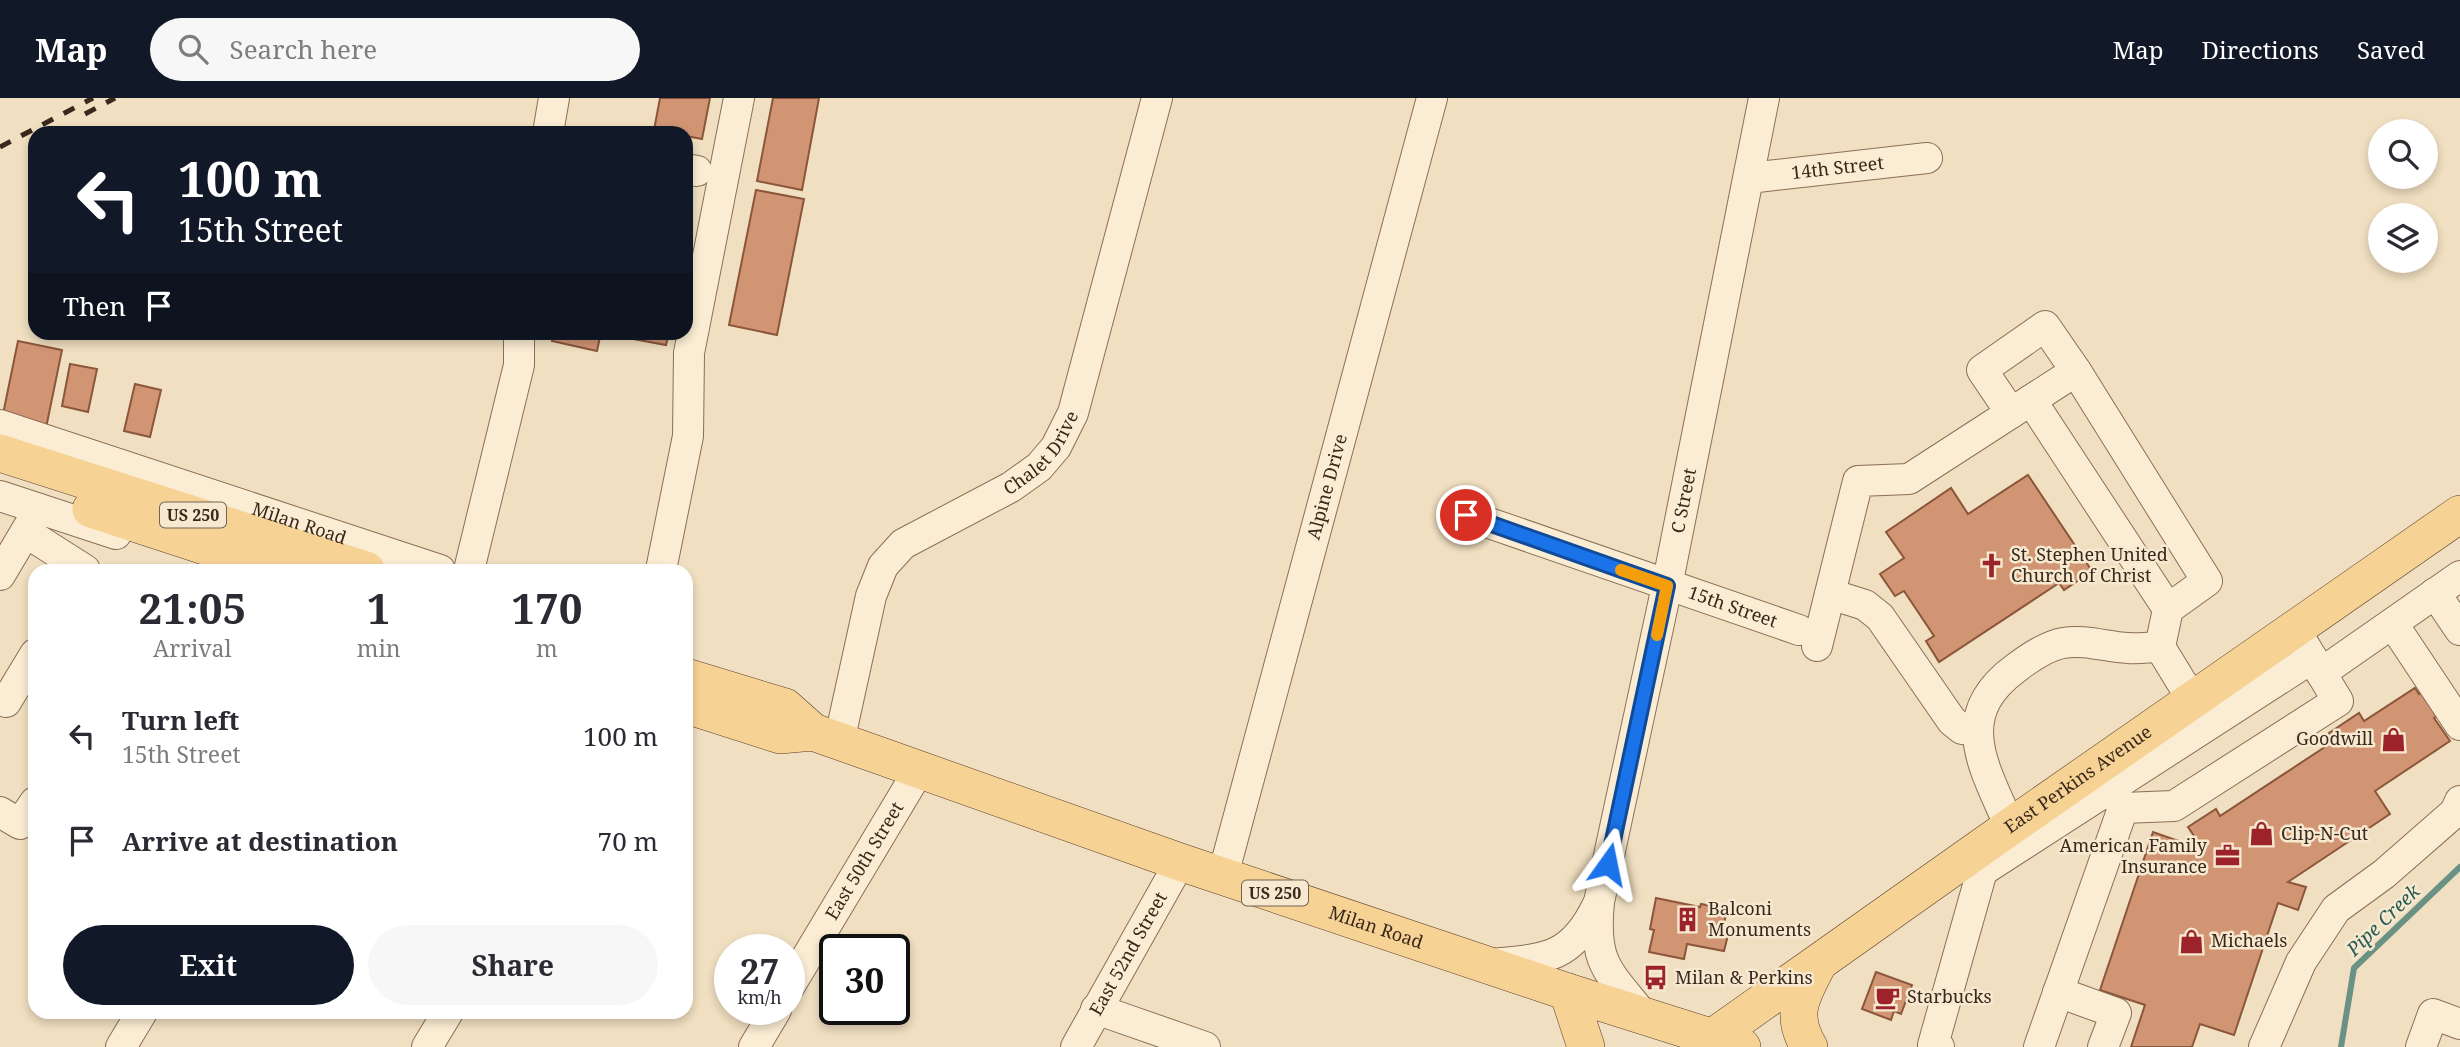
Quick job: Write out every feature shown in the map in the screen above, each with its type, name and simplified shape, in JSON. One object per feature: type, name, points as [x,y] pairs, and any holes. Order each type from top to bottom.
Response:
[{"type":"main road","name":"Milan Road","points":[[15,488],[340,564]]},
{"type":"main road","name":"US 250","points":[[15,488],[259,564]]},
{"type":"main road","name":"East Perkins Avenue","points":[[1718,1044],[1820,961],[2010,827],[2110,787],[2193,701],[2309,654],[2460,514]]},
{"type":"main road","name":"Milan Road","points":[[693,679],[785,707],[826,737],[1180,862],[1643,1015],[1718,1044]]},
{"type":"main road","name":"Milan Road","points":[[693,707],[780,735],[826,737]]},
{"type":"main road","points":[[1810,1047],[1802,1035],[1797,1013],[1804,991],[1820,961]]},
{"type":"main road","points":[[1568,992],[1586,1047]]},
{"type":"street","points":[[549,126],[554,98]]},
{"type":"street","points":[[693,333],[739,98]]},
{"type":"street","name":"Chalet Drive","points":[[826,737],[883,566],[908,541],[1025,478],[1051,454],[1065,431],[1073,413],[1157,98]]},
{"type":"street","name":"Alpine Drive","points":[[1223,875],[1432,98]]},
{"type":"street","name":"C Street","points":[[1643,1015],[1615,981],[1600,955],[1597,933],[1599,902],[1667,586],[1764,98]]},
{"type":"street","name":"14th Street","points":[[1749,178],[1927,158]]},
{"type":"street","points":[[2168,609],[2021,407],[1982,370],[2045,326],[2207,581],[2168,609],[2160,647],[2193,701]]},
{"type":"street","points":[[471,564],[519,365],[519,340]]},
{"type":"street","points":[[663,564],[688,436],[692,340]]},
{"type":"street","points":[[1976,730],[1962,729],[1952,721],[1880,617],[1865,605],[1830,594],[1858,481],[1909,480],[2076,371]]},
{"type":"street","name":"Milan Road","points":[[0,425],[422,564]]},
{"type":"street","points":[[15,488],[80,564]]},
{"type":"street","points":[[15,488],[211,564]]},
{"type":"street","points":[[0,575],[15,488]]},
{"type":"street","name":"15th Street","points":[[1466,515],[1667,586],[1692,592],[1808,638],[1830,594]]},
{"type":"street","points":[[1939,1047],[1933,1045],[1982,871],[2309,654],[2393,624],[2460,576]]},
{"type":"street","points":[[2435,593],[2460,630]]},
{"type":"street","points":[[2393,624],[2460,725]]},
{"type":"street","points":[[2010,827],[1981,759],[1976,730],[1985,700],[2005,675],[2030,657],[2062,644],[2091,642],[2127,648],[2160,647]]},
{"type":"street","points":[[2110,787],[2174,806],[2338,701],[2309,654]]},
{"type":"street","points":[[6,702],[28,666]]},
{"type":"street","name":"East 50th Street","points":[[805,960],[919,770]]},
{"type":"street","points":[[2039,1047],[2058,992],[2110,787]]},
{"type":"street","points":[[2264,1047],[2301,962],[2336,909],[2384,874],[2455,813],[2460,801]]},
{"type":"street","points":[[0,812],[20,824],[28,812]]},
{"type":"street","name":"East 52nd Street","points":[[1076,1047],[1180,862]]},
{"type":"street","name":"C Street","points":[[1488,964],[1540,958],[1564,949],[1585,930],[1599,902]]},
{"type":"street","points":[[2058,992],[2116,1013],[2103,1047]]},
{"type":"street","points":[[1096,1009],[1205,1047]]},
{"type":"street","points":[[2421,1047],[2433,1014],[2460,1024]]},
{"type":"street","points":[[121,1047],[138,1019]]},
{"type":"street","points":[[427,1047],[444,1019]]},
{"type":"street","points":[[754,1047],[767,1025]]},
{"type":"building","points":[[660,98],[710,98],[702,139],[693,137],[693,126],[655,126]]},
{"type":"building","points":[[773,98],[819,98],[802,190],[757,181]]},
{"type":"building","points":[[756,190],[804,199],[777,335],[729,325]]},
{"type":"building","points":[[552,340],[599,340],[597,351]]},
{"type":"building","points":[[638,340],[667,340],[666,345]]},
{"type":"building","points":[[18,341],[62,350],[46,428],[2,419]]},
{"type":"building","points":[[70,364],[97,369],[88,412],[62,406]]},
{"type":"building","points":[[135,384],[161,390],[150,437],[124,431]]},
{"type":"building","name":"St. Stephen United Church of Christ","points":[[2028,475],[2092,571],[2064,590],[2059,583],[1939,662],[1926,641],[1934,636],[1904,591],[1895,596],[1880,574],[1904,558],[1886,532],[1951,488],[1968,514]]},
{"type":"building","points":[[2431,686],[2446,710],[2434,718],[2450,741],[2375,791],[2390,814],[2288,882],[2306,887],[2298,910],[2278,903],[2234,1035],[2200,1024],[2192,1047],[2131,1047],[2145,1005],[2100,990],[2153,832],[2184,843],[2194,836],[2188,827],[2216,809],[2220,816],[2334,741],[2329,733],[2359,713],[2364,721],[2415,688],[2419,694]]},
{"type":"building","name":"Balconi Monuments","points":[[1656,898],[1700,907],[1701,904],[1727,909],[1722,934],[1728,935],[1724,951],[1687,944],[1684,959],[1649,952],[1654,930],[1650,929]]},
{"type":"building","name":"Starbucks","points":[[1876,972],[1912,985],[1901,1014],[1894,1011],[1891,1020],[1862,1009]]},
{"type":"waterway","name":"Pipe Creek","points":[[2341,1047],[2354,968],[2460,867]]},
{"type":"railway","points":[[40,126],[93,98]]},
{"type":"railway","points":[[85,114],[115,98]]},
{"type":"railway","points":[[0,147],[28,132]]},
{"type":"slow traffic","points":[[1621,570],[1667,586],[1657,635]]},
{"type":"place","name":"St. Stephen United Church of Christ","points":[[1991,565]]},
{"type":"place","name":"Goodwill","points":[[2393,739]]},
{"type":"place","name":"Clip-N-Cut","points":[[2261,834]]},
{"type":"place","name":"American Family Insurance","points":[[2227,856]]},
{"type":"place","name":"Balconi Monuments","points":[[1688,919]]},
{"type":"place","name":"Michaels","points":[[2191,941]]},
{"type":"place","name":"Milan & Perkins","points":[[1655,978]]},
{"type":"place","name":"Starbucks","points":[[1887,997]]},
{"type":"route","points":[[1466,515],[1667,586],[1608,864]]}]
